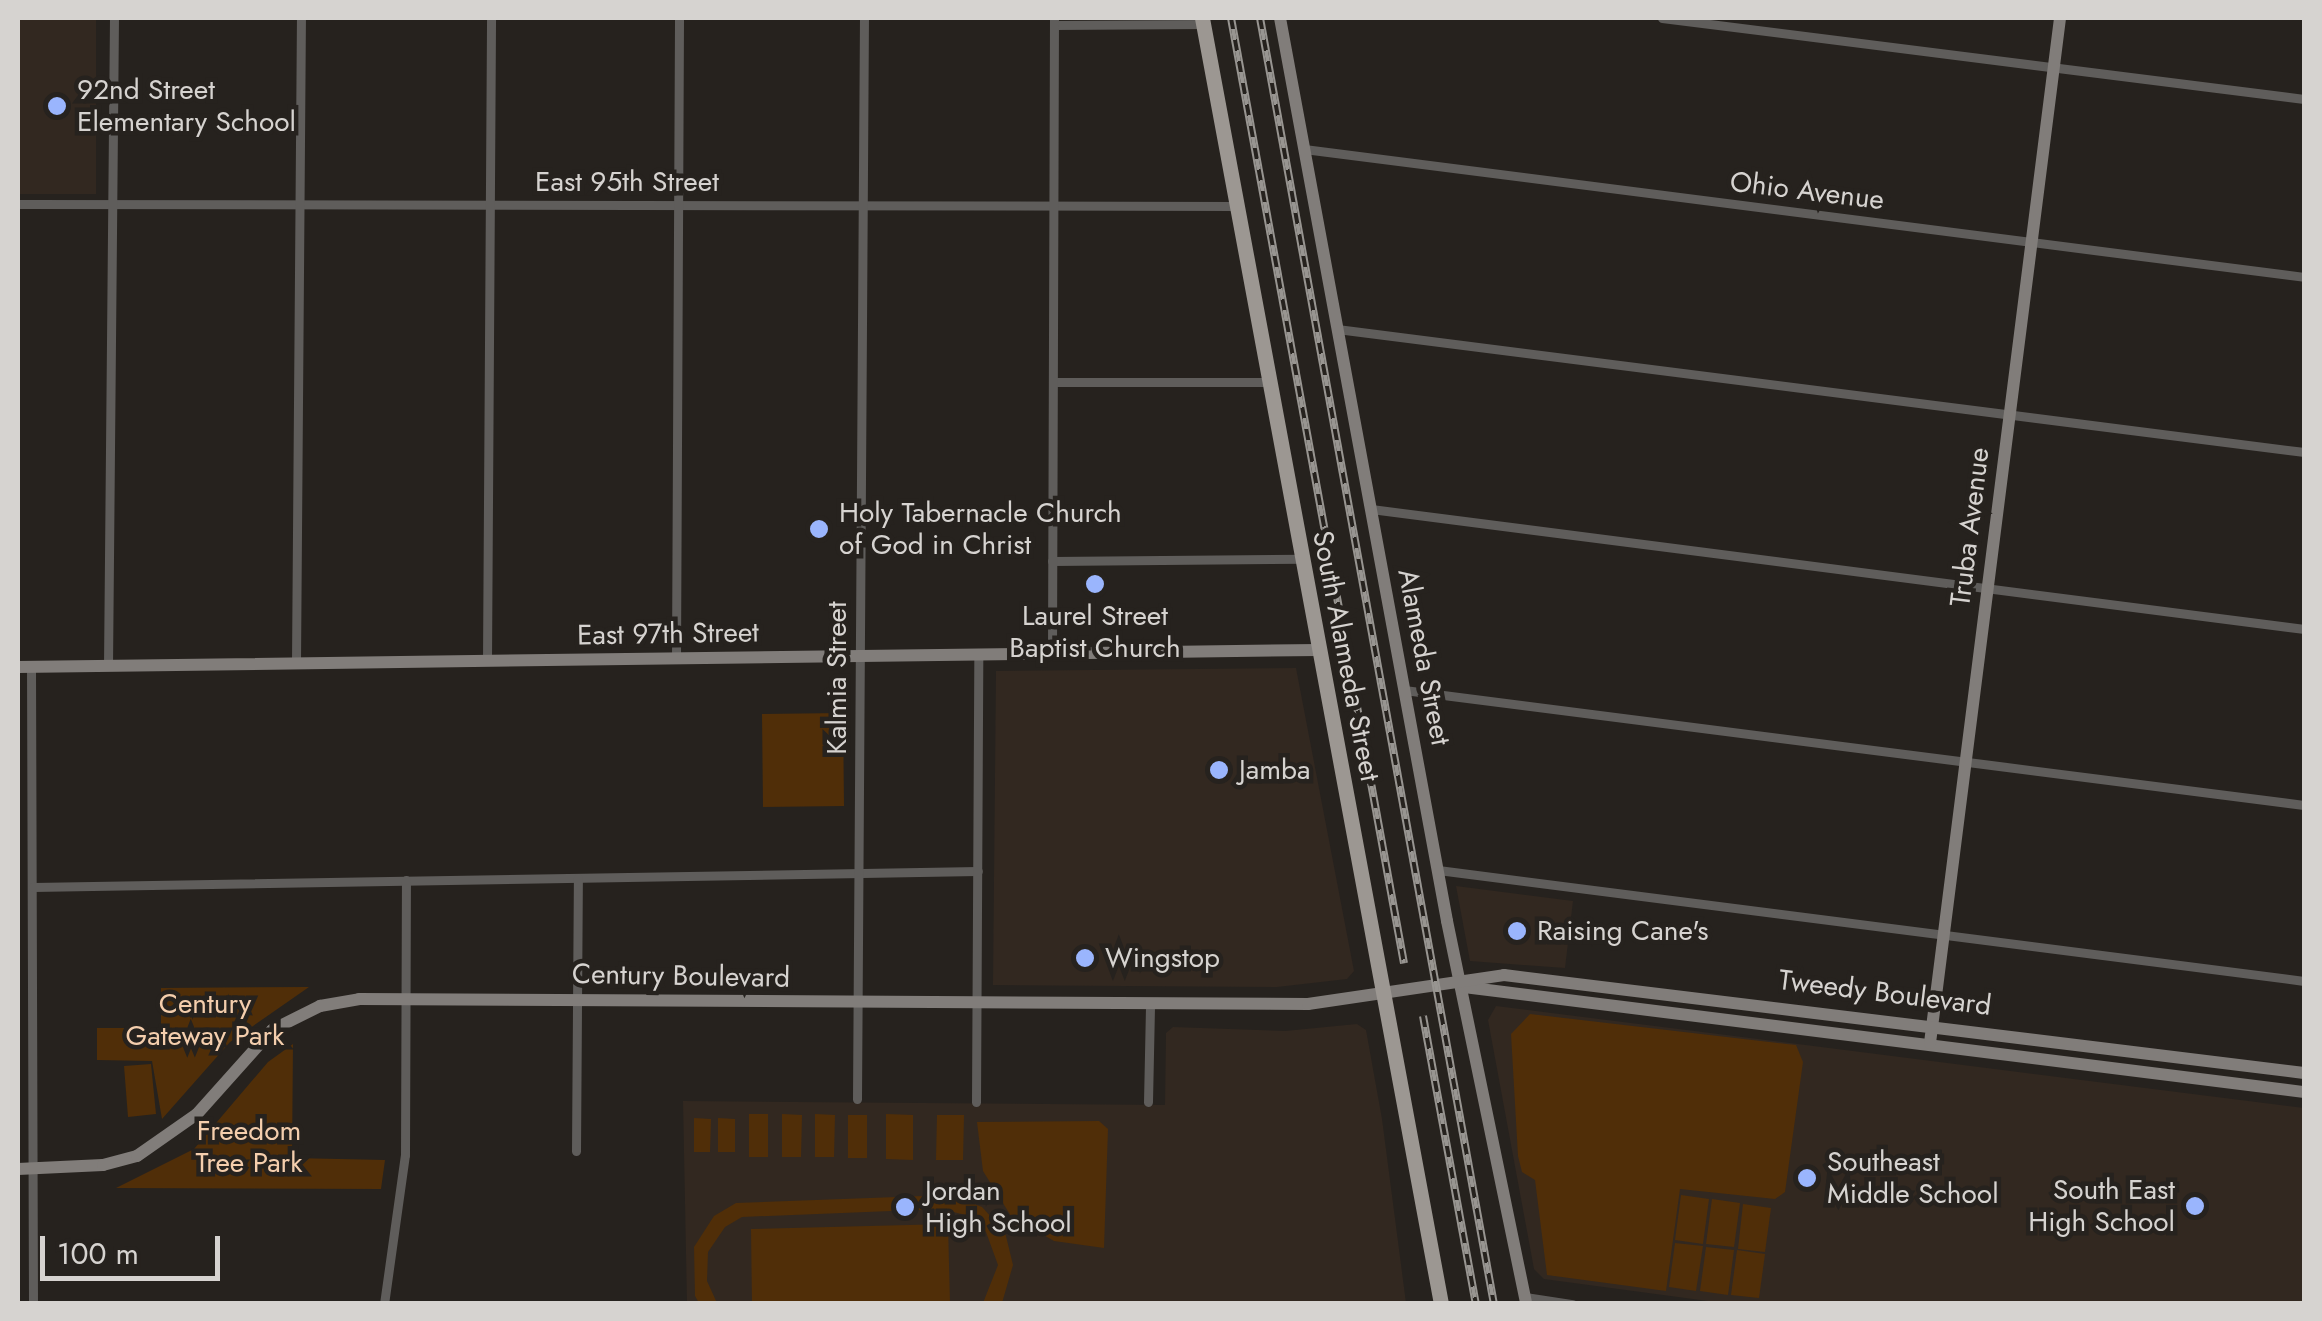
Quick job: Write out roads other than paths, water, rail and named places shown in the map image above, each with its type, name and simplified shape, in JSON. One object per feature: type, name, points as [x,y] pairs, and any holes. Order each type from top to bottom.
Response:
[{"type":"main road","name":"South Alameda Street","points":[[1203,20],[1318,650],[1393,994],[1441,1304]]},
{"type":"street","points":[[108,666],[114,18]]},
{"type":"street","points":[[296,664],[301,18]]},
{"type":"street","points":[[487,661],[491,18]]},
{"type":"street","points":[[676,658],[679,18]]},
{"type":"street","name":"Kalmia Street","points":[[858,1098],[864,18]]},
{"type":"street","name":"Alameda Street","points":[[1280,18],[1438,870],[1525,1300]]},
{"type":"street","points":[[1662,18],[2304,99]]},
{"type":"street","name":"Truba Avenue","points":[[1930,1043],[2060,18]]},
{"type":"street","points":[[1052,654],[1054,21],[1203,20]]},
{"type":"street","name":"Ohio Avenue","points":[[1304,149],[2304,276]]},
{"type":"street","name":"East 95th Street","points":[[18,204],[1238,206]]},
{"type":"street","points":[[1337,329],[2304,452]]},
{"type":"street","points":[[1053,382],[1270,382]]},
{"type":"street","points":[[1371,510],[2304,629]]},
{"type":"street","points":[[1052,560],[1303,559]]},
{"type":"street","name":"East 97th Street","points":[[24,667],[1318,650]]},
{"type":"street","points":[[976,1102],[978,655]]},
{"type":"street","points":[[24,667],[33,886],[33,1304]]},
{"type":"street","points":[[1404,690],[2304,804]]},
{"type":"street","points":[[1438,870],[2304,981]]},
{"type":"street","points":[[33,886],[978,871]]},
{"type":"street","points":[[576,1152],[578,878]]},
{"type":"street","points":[[384,1304],[406,1155],[406,880]]},
{"type":"street","name":"Tweedy Boulevard","points":[[1461,986],[1490,975],[1548,978],[2304,1073]]},
{"type":"street","name":"Tweedy Boulevard","points":[[1393,994],[1461,986],[2304,1092]]},
{"type":"street","name":"Century Boulevard","points":[[18,1169],[103,1165],[137,1156],[197,1114],[256,1046],[293,1017],[337,1002],[406,998],[1308,1004],[1393,994]]},
{"type":"street","points":[[1148,1102],[1150,1004]]},
{"type":"street","points":[[1525,1300],[1572,1304]]},
{"type":"railway","points":[[1231,18],[1404,963]]},
{"type":"railway","points":[[1260,18],[1494,1304]]},
{"type":"railway","points":[[1423,1016],[1476,1304]]},
{"type":"place","name":"92nd Street Elementary School","points":[[57,106]]},
{"type":"place","name":"Holy Tabernacle Church of God in Christ","points":[[819,529]]},
{"type":"place","name":"Laurel Street Baptist Church","points":[[1095,584]]},
{"type":"place","name":"Jamba","points":[[1219,770]]},
{"type":"place","name":"Raising Cane's","points":[[1517,931]]},
{"type":"place","name":"Wingstop","points":[[1085,958]]},
{"type":"place","name":"Southeast Middle School","points":[[1807,1178]]},
{"type":"place","name":"South East High School","points":[[2195,1206]]},
{"type":"place","name":"Jordan High School","points":[[905,1207]]},
{"type":"park label","name":"Century Gateway Park","points":[[205,1020]]},
{"type":"park label","name":"Freedom Tree Park","points":[[249,1147]]}]
